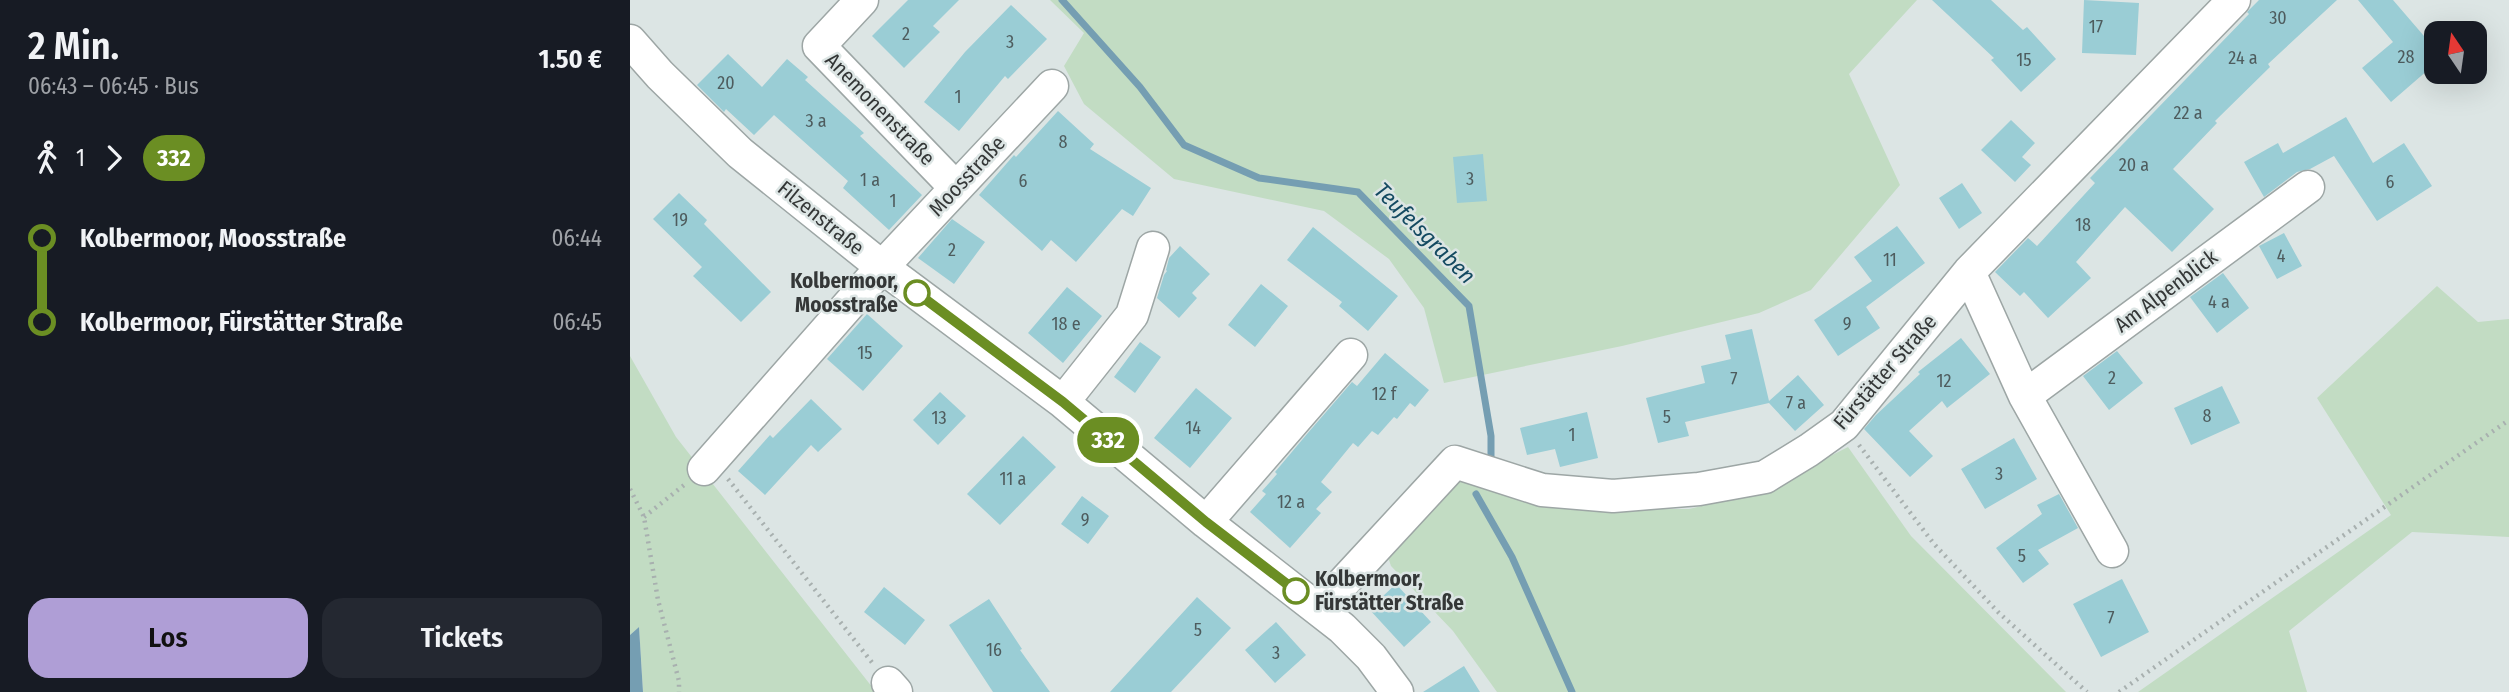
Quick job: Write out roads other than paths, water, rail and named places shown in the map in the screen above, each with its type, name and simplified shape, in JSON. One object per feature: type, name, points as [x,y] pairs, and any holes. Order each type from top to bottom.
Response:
[{"type":"street","name":"Anemonenstraße","points":[[862,0],[819,46],[956,188]]},
{"type":"street","name":"Fürstätter Straße","points":[[1319,609],[1455,462],[1542,490],[1613,496],[1699,489],[1765,477],[1810,450],[1844,425],[1969,272],[2234,0]]},
{"type":"street","name":"Filzenstraße","points":[[630,41],[660,75],[740,153],[882,267],[1063,402],[1206,522],[1319,609],[1371,657],[1398,692]]},
{"type":"street","name":"Moosstraße","points":[[708,464],[882,267],[1052,86]]},
{"type":"street","name":"Am Alpenblick","points":[[2025,396],[2308,187]]},
{"type":"street","points":[[1063,402],[1132,315],[1153,248]]},
{"type":"street","points":[[1969,272],[2025,396],[2112,551]]},
{"type":"street","points":[[1206,522],[1351,355]]},
{"type":"water","points":[[639,627],[643,692],[630,692],[630,635]]},
{"type":"waterway","name":"Teufelsgraben","points":[[1062,0],[1140,87],[1184,145],[1259,178],[1358,192],[1469,306],[1491,436],[1491,459]]},
{"type":"waterway","name":"Teufelsgraben","points":[[1476,494],[1512,557],[1572,692]]},
{"type":"place","name":"Kolbermoor, Moosstraße","points":[[917,293]]},
{"type":"place","name":"Kolbermoor, Fürstätter Straße","points":[[1296,591]]}]
